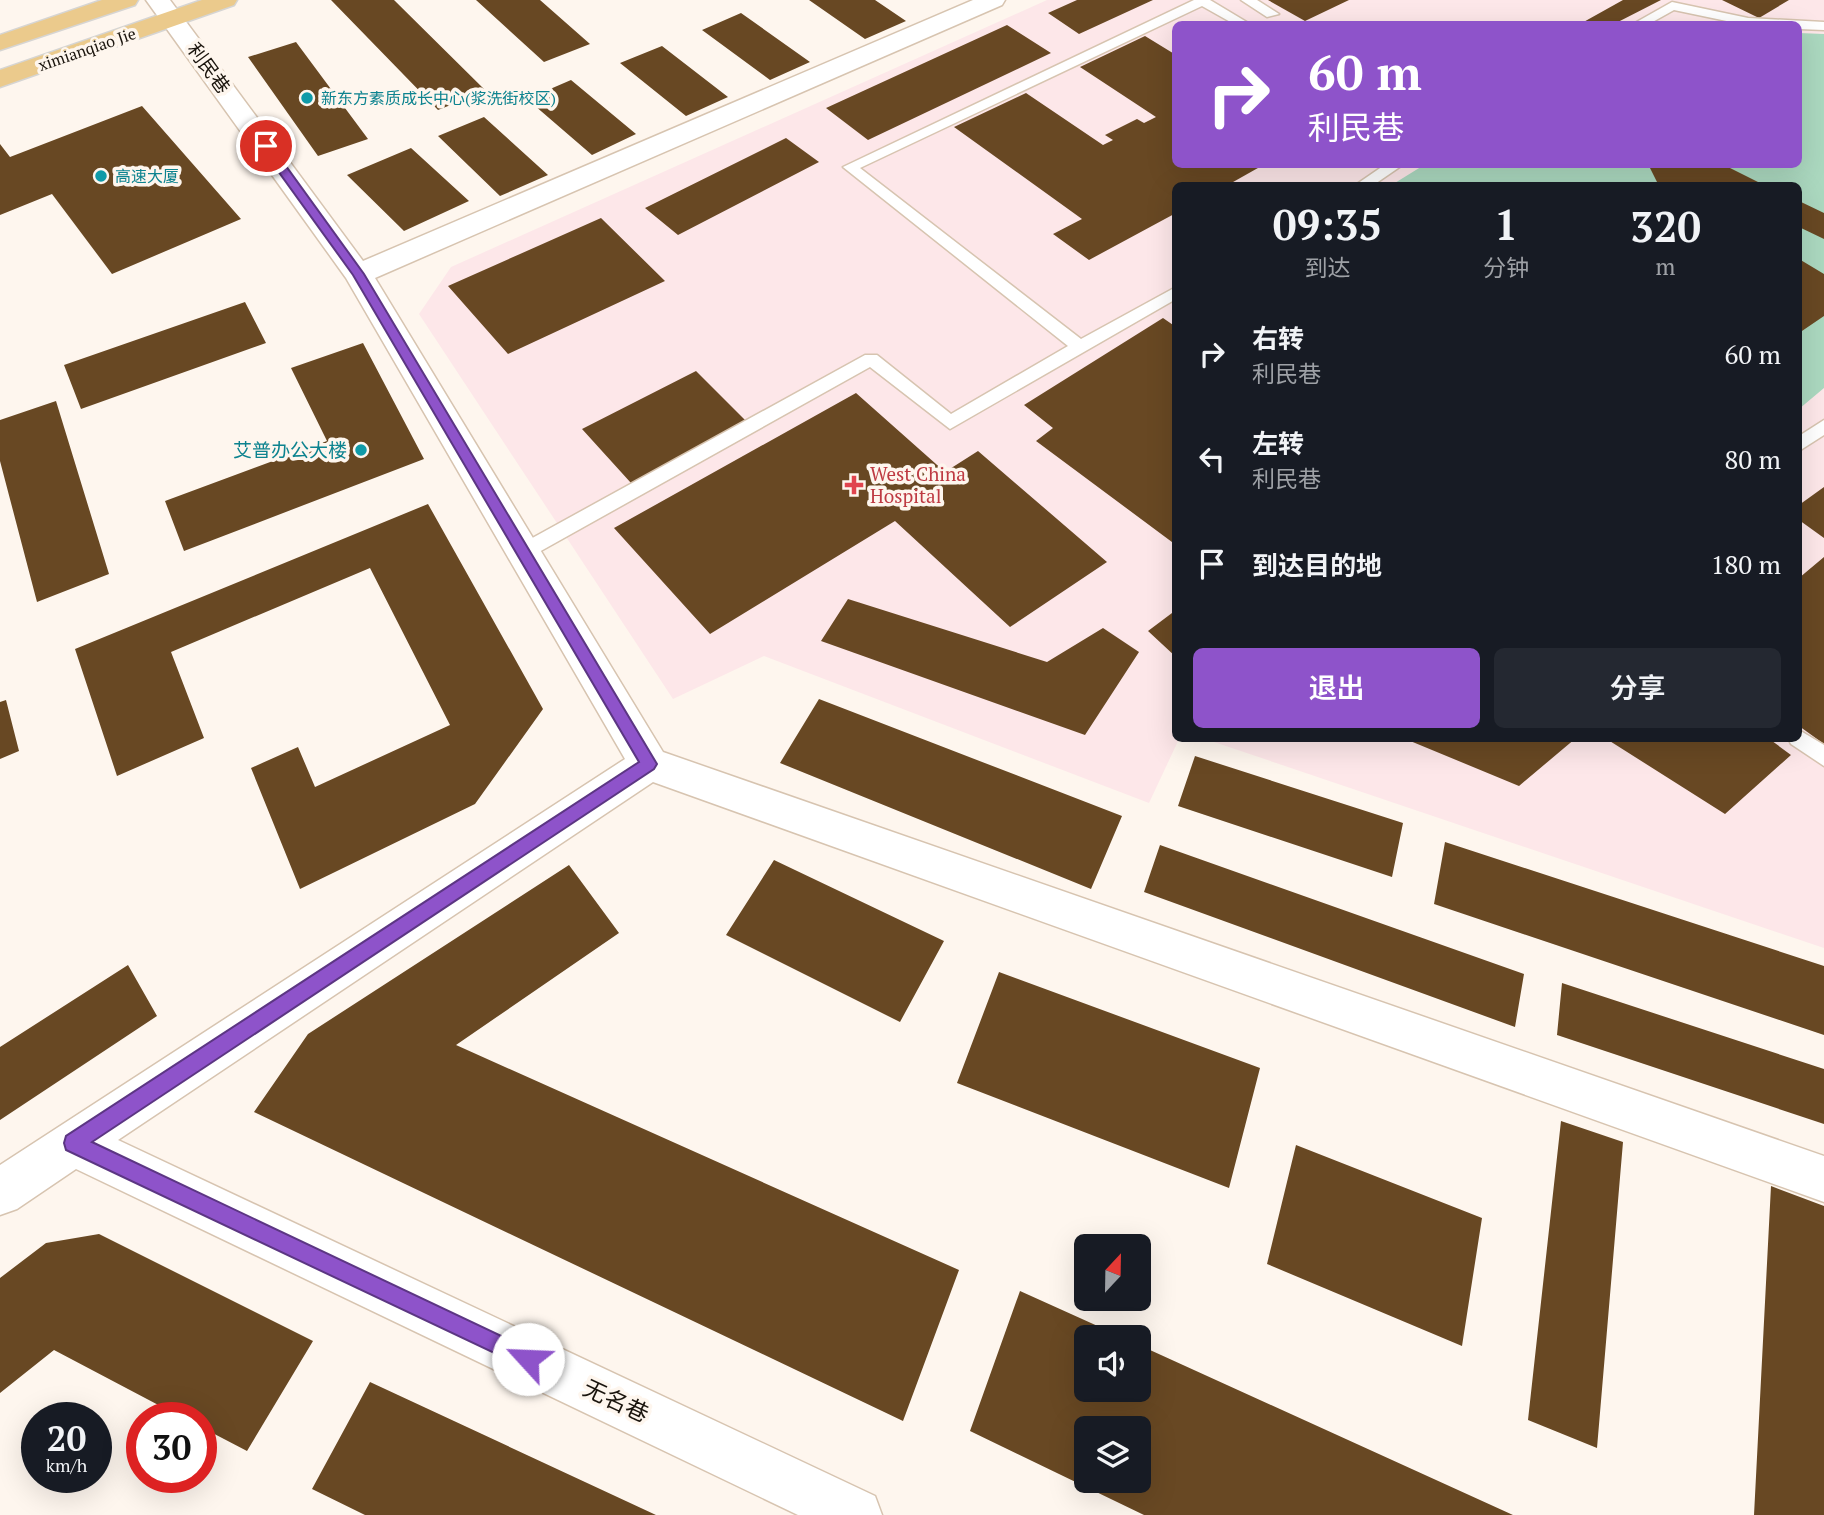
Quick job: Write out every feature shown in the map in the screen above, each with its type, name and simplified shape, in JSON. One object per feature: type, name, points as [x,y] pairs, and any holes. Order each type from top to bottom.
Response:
[{"type":"main road","name":"ximianqiao Jie","points":[[0,43],[127,0]]},
{"type":"main road","name":"ximianqiao Jie","points":[[0,79],[166,10],[225,0]]},
{"type":"street","points":[[358,274],[993,0]]},
{"type":"street","name":"利民巷","points":[[166,10],[358,274],[649,764]]},
{"type":"street","points":[[0,1192],[649,764],[1824,1179]]},
{"type":"street","name":"无名巷","points":[[73,1143],[856,1515]]},
{"type":"lane","points":[[1080,346],[850,167],[1201,0],[1238,21]]},
{"type":"lane","points":[[1248,0],[1272,14]]},
{"type":"lane","points":[[1645,21],[1672,3],[1744,21]]},
{"type":"lane","points":[[1802,25],[1824,26]]},
{"type":"lane","points":[[1367,182],[1390,168]]},
{"type":"lane","points":[[523,552],[871,359],[950,423],[1172,294]]},
{"type":"lane","points":[[1802,444],[1824,426]]},
{"type":"lane","points":[[1802,741],[1824,757]]},
{"type":"shaded area","name":"West China Hospital","points":[[1047,0],[1824,0],[1824,948],[1214,742],[1802,742],[1802,182],[1172,182],[1172,742],[1178,742],[1149,803],[764,656],[673,699],[419,314],[451,267]]},
{"type":"green space","points":[[1802,33],[1824,34],[1824,388],[1802,406],[1802,182],[1396,182],[1419,168],[1802,168]]},
{"type":"building","points":[[331,0],[394,0],[486,91],[438,110]]},
{"type":"building","points":[[476,0],[540,0],[590,44],[544,62]]},
{"type":"building","points":[[809,0],[875,0],[906,21],[865,39]]},
{"type":"building","points":[[1077,0],[1153,0],[1079,34],[1048,13]]},
{"type":"building","points":[[1268,0],[1349,0],[1305,21]]},
{"type":"building","points":[[1623,0],[1661,0],[1620,21],[1585,21]]},
{"type":"building","points":[[1722,0],[1789,0],[1759,18]]},
{"type":"building","points":[[741,13],[810,62],[770,80],[702,30]]},
{"type":"building","points":[[1007,25],[1051,53],[868,140],[826,108]]},
{"type":"building","points":[[1145,36],[1172,53],[1172,168],[1258,168],[1233,182],[1172,182],[1172,215],[1089,260],[1053,234],[1082,219],[954,127],[1026,93],[1103,145],[1113,140],[1105,135],[1137,119],[1144,123],[1156,117],[1080,67]]},
{"type":"building","name":"新东方素质成长中心(浆洗街校区)","points":[[296,42],[368,139],[318,156],[248,57]]},
{"type":"building","points":[[662,46],[728,97],[686,116],[620,63]]},
{"type":"building","points":[[571,80],[636,134],[592,155],[527,99]]},
{"type":"building","name":"高速大厦","points":[[142,106],[241,219],[112,274],[52,194],[0,215],[0,144],[10,157]]},
{"type":"building","points":[[484,117],[548,175],[500,196],[438,136]]},
{"type":"building","points":[[786,138],[819,162],[678,235],[645,208]]},
{"type":"building","points":[[411,148],[469,201],[404,231],[347,175]]},
{"type":"building","points":[[1650,168],[1730,168],[1758,182],[1657,182]]},
{"type":"building","points":[[1802,202],[1824,213],[1824,239],[1802,228]]},
{"type":"building","points":[[601,218],[665,281],[508,354],[448,286]]},
{"type":"building","points":[[1802,261],[1824,274],[1824,316],[1802,331]]},
{"type":"building","points":[[245,302],[266,343],[81,409],[64,365]]},
{"type":"building","points":[[1163,318],[1172,324],[1172,542],[1036,441],[1053,428],[1024,405]]},
{"type":"building","name":"艾普办公大楼","points":[[363,343],[424,459],[184,551],[165,501],[327,441],[291,368]]},
{"type":"building","points":[[696,371],[747,422],[631,483],[582,429]]},
{"type":"building","points":[[856,393],[945,472],[978,451],[1107,562],[1010,627],[895,521],[710,634],[614,528]]},
{"type":"building","points":[[56,401],[109,574],[37,602],[0,461],[0,420]]},
{"type":"building","points":[[1824,487],[1824,538],[1802,522],[1802,503]]},
{"type":"building","points":[[428,504],[543,709],[475,804],[300,889],[251,768],[298,747],[315,787],[450,725],[370,568],[171,652],[204,738],[117,776],[75,649]]},
{"type":"building","points":[[1824,557],[1824,744],[1802,728],[1802,575]]},
{"type":"building","points":[[848,599],[1047,662],[1103,628],[1139,652],[1085,735],[821,641]]},
{"type":"building","points":[[1172,613],[1172,653],[1148,631]]},
{"type":"building","points":[[819,699],[1122,816],[1091,889],[780,763]]},
{"type":"building","points":[[6,700],[19,751],[0,759],[0,702]]},
{"type":"building","points":[[1413,742],[1571,742],[1519,786]]},
{"type":"building","points":[[1611,742],[1773,742],[1791,755],[1725,814]]},
{"type":"building","points":[[1195,756],[1403,823],[1392,877],[1178,806]]},
{"type":"building","points":[[1445,842],[1824,966],[1824,1035],[1434,904]]},
{"type":"building","points":[[1160,845],[1524,974],[1515,1027],[1144,892]]},
{"type":"building","points":[[774,860],[944,941],[900,1022],[726,935]]},
{"type":"building","points":[[569,865],[619,933],[456,1045],[959,1270],[903,1421],[254,1112],[308,1034]]},
{"type":"building","points":[[128,965],[157,1016],[0,1120],[0,1047]]},
{"type":"building","points":[[999,972],[1260,1068],[1229,1188],[957,1083]]},
{"type":"building","points":[[1562,983],[1824,1069],[1824,1124],[1557,1035]]},
{"type":"building","points":[[1561,1121],[1623,1142],[1597,1448],[1528,1420]]},
{"type":"building","points":[[1296,1145],[1482,1218],[1462,1346],[1267,1264]]},
{"type":"building","points":[[1771,1186],[1824,1206],[1824,1515],[1754,1515]]},
{"type":"building","points":[[99,1234],[313,1341],[247,1451],[217,1435],[217,1402],[153,1402],[54,1350],[0,1393],[0,1278],[46,1243]]},
{"type":"building","points":[[1020,1291],[1095,1325],[1074,1325],[1074,1402],[1151,1402],[1151,1350],[1513,1515],[1144,1515],[1098,1493],[1151,1493],[1151,1416],[1074,1416],[1074,1481],[970,1431]]},
{"type":"building","points":[[370,1382],[656,1515],[365,1515],[312,1489]]},
{"type":"place","name":"新东方素质成长中心(浆洗街校区)","points":[[307,98]]},
{"type":"place","name":"高速大厦","points":[[101,176]]},
{"type":"place","name":"艾普办公大楼","points":[[361,450]]},
{"type":"place","name":"West China Hospital","points":[[854,485]]},
{"type":"route","points":[[266,146],[358,274],[649,764],[73,1143],[528,1359]]}]
